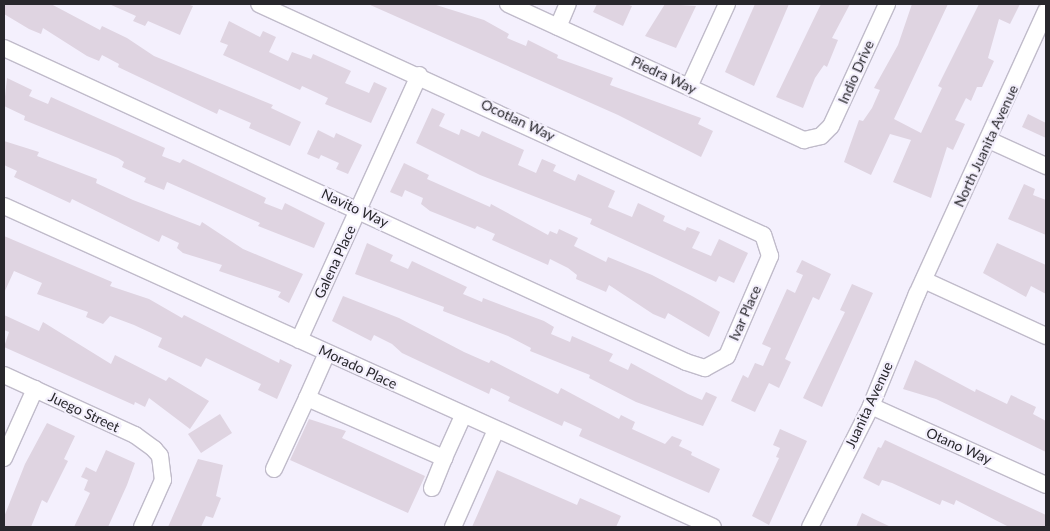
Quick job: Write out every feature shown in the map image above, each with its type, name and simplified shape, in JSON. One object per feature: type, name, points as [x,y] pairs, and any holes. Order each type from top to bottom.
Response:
[{"type":"street","name":"Ocotlan Way","points":[[259,4],[751,226],[763,235],[769,247]]},
{"type":"street","name":"Piedra Way","points":[[508,4],[804,140],[821,136]]},
{"type":"street","points":[[558,27],[568,4]]},
{"type":"street","points":[[689,87],[727,4]]},
{"type":"street","name":"Indio Drive","points":[[821,136],[831,126],[887,4]]},
{"type":"street","name":"North Juanita Avenue","points":[[924,280],[1046,12]]},
{"type":"street","name":"Navito Way","points":[[4,48],[359,209],[686,362],[705,368]]},
{"type":"street","name":"Galena Place","points":[[299,340],[419,75]]},
{"type":"street","points":[[989,140],[1046,166]]},
{"type":"street","name":"Morado Place","points":[[4,206],[463,416],[713,527]]},
{"type":"street","name":"Ivar Place","points":[[705,368],[727,356],[767,264],[769,247]]},
{"type":"street","points":[[924,280],[1046,336]]},
{"type":"street","name":"Juanita Avenue","points":[[810,527],[871,406],[924,280]]},
{"type":"street","points":[[274,469],[327,353]]},
{"type":"street","name":"Juego Street","points":[[4,374],[135,435],[160,456],[163,480],[142,527]]},
{"type":"street","points":[[4,458],[35,389]]},
{"type":"street","points":[[307,398],[444,458]]},
{"type":"street","name":"Otano Way","points":[[871,406],[1046,485]]},
{"type":"street","points":[[432,488],[463,416]]},
{"type":"street","points":[[453,527],[496,430]]},
{"type":"building","points":[[4,4],[51,4],[100,30],[102,26],[127,38],[154,56],[273,105],[271,108],[301,122],[290,146],[249,128],[251,123],[219,109],[217,114],[118,67],[119,64],[102,55],[99,61],[87,56],[43,28],[41,34],[29,29],[4,14]]},
{"type":"building","points":[[109,4],[187,4],[193,6],[180,35],[148,21],[145,26],[133,21],[136,16]]},
{"type":"building","points":[[368,4],[433,4],[484,20],[509,34],[507,38],[526,46],[528,40],[558,55],[557,58],[613,78],[610,85],[701,118],[698,124],[713,131],[701,157],[618,115]]},
{"type":"building","points":[[597,4],[626,4],[632,6],[623,26],[593,12]]},
{"type":"building","points":[[665,4],[696,6],[676,48],[645,36]]},
{"type":"building","points":[[755,4],[789,4],[754,86],[725,72]]},
{"type":"building","points":[[821,4],[850,4],[832,38],[838,40],[827,67],[824,65],[815,78],[803,108],[776,97]]},
{"type":"building","points":[[912,4],[948,4],[894,119],[921,133],[942,88],[938,86],[979,4],[1020,4],[1010,24],[999,19],[988,58],[994,61],[982,87],[977,87],[971,101],[966,98],[955,120],[965,124],[953,150],[947,147],[931,198],[893,182],[911,140],[890,134],[871,175],[844,162],[859,120],[863,121],[872,108],[880,90],[874,88],[898,45]]},
{"type":"building","points":[[229,21],[260,37],[263,31],[276,37],[269,52],[288,61],[292,52],[311,59],[313,54],[351,71],[345,83],[369,93],[374,82],[387,88],[371,123],[325,104],[328,98],[302,86],[300,90],[223,55],[228,45],[220,42]]},
{"type":"building","points":[[7,78],[32,90],[29,96],[48,104],[51,97],[165,148],[162,156],[180,163],[183,159],[266,198],[264,203],[282,210],[285,203],[325,223],[314,248],[258,226],[260,223],[167,182],[164,190],[144,182],[146,178],[122,167],[124,162],[118,158],[24,120],[25,116],[4,106]]},
{"type":"building","points":[[432,108],[445,114],[439,126],[459,135],[461,129],[479,137],[482,131],[524,150],[518,165],[536,173],[542,159],[556,165],[553,171],[575,181],[578,174],[615,191],[608,207],[632,217],[638,203],[665,216],[663,221],[685,231],[687,227],[700,232],[692,248],[711,256],[719,239],[748,253],[734,283],[719,276],[716,282],[590,224],[592,219],[480,175],[416,143]]},
{"type":"building","points":[[1028,114],[1046,123],[1046,138],[1022,127]]},
{"type":"building","points":[[318,130],[334,138],[336,133],[362,145],[348,174],[336,169],[339,163],[321,155],[319,159],[307,154]]},
{"type":"building","points":[[4,141],[39,152],[37,156],[97,179],[96,183],[133,200],[200,226],[202,222],[243,249],[303,274],[289,303],[278,297],[281,292],[219,271],[222,265],[183,253],[177,248],[179,243],[162,235],[159,242],[72,199],[70,203],[14,177],[17,171],[4,165]]},
{"type":"building","points":[[404,163],[429,175],[427,179],[490,207],[491,204],[548,235],[550,231],[557,234],[559,229],[578,238],[574,246],[606,262],[608,257],[652,275],[692,296],[720,312],[709,337],[668,313],[665,319],[653,314],[609,285],[606,292],[576,279],[577,275],[568,268],[550,259],[548,265],[492,240],[495,234],[477,226],[475,229],[430,211],[421,204],[423,198],[405,190],[402,197],[390,192]]},
{"type":"building","points":[[1024,184],[1035,189],[1033,195],[1046,200],[1046,235],[1008,219]]},
{"type":"building","points":[[4,236],[112,282],[110,286],[149,299],[182,318],[184,315],[279,363],[280,359],[292,365],[277,399],[258,390],[261,384],[206,358],[201,367],[158,347],[162,338],[134,325],[110,316],[103,324],[86,317],[88,312],[37,294],[42,283],[14,271],[4,293]]},
{"type":"building","points":[[367,243],[393,255],[390,261],[408,269],[412,261],[467,287],[463,294],[482,302],[483,298],[544,321],[554,327],[551,334],[570,342],[572,336],[613,354],[609,361],[628,370],[631,363],[702,400],[706,392],[717,397],[703,426],[636,402],[589,378],[590,375],[530,351],[531,348],[508,336],[443,311],[444,307],[355,274]]},
{"type":"building","points":[[997,243],[1046,265],[1046,294],[1031,286],[1026,297],[983,273]]},
{"type":"building","points":[[802,260],[831,274],[819,300],[813,297],[785,359],[791,362],[779,388],[769,383],[755,412],[731,401],[743,375],[748,378],[755,363],[763,366],[771,348],[762,344],[787,289],[795,293],[803,275],[796,272]]},
{"type":"building","points":[[852,284],[873,293],[822,407],[803,398],[845,312],[840,310]]},
{"type":"building","points":[[343,296],[399,318],[464,352],[489,363],[491,360],[558,394],[561,388],[619,419],[621,415],[635,422],[632,429],[665,444],[672,436],[682,440],[679,446],[692,452],[691,455],[720,469],[709,493],[579,436],[582,429],[564,421],[562,426],[508,401],[510,397],[491,388],[489,394],[402,353],[392,344],[374,335],[371,341],[332,321]]},
{"type":"building","points":[[4,315],[39,331],[43,322],[111,364],[115,355],[166,381],[169,377],[209,401],[190,429],[149,398],[145,407],[135,402],[134,405],[4,347],[9,332],[4,330]]},
{"type":"building","points":[[915,360],[975,392],[976,389],[1007,404],[1011,395],[1036,407],[1033,414],[1046,421],[1046,452],[936,399],[903,389]]},
{"type":"building","points":[[220,414],[232,433],[201,453],[188,434]]},
{"type":"building","points":[[309,419],[346,431],[342,438],[425,476],[408,513],[290,460]]},
{"type":"building","points":[[47,423],[75,436],[64,459],[68,461],[47,503],[42,500],[31,527],[4,527],[4,517],[25,464]]},
{"type":"building","points":[[780,429],[807,441],[769,525],[752,516],[779,458],[776,457],[780,448],[773,445]]},
{"type":"building","points":[[885,440],[1046,515],[1046,527],[1009,527],[956,500],[954,505],[942,500],[940,505],[892,483],[882,480],[879,486],[863,478],[878,447],[881,448]]},
{"type":"building","points":[[106,450],[135,463],[127,485],[108,527],[74,527],[90,493],[84,490],[88,480],[81,477],[86,467],[96,472]]},
{"type":"building","points":[[198,459],[223,465],[216,496],[221,498],[213,518],[206,516],[201,527],[168,527]]},
{"type":"building","points":[[497,470],[577,505],[580,498],[621,516],[616,527],[472,527]]},
{"type":"building","points":[[862,513],[874,519],[891,527],[856,527]]}]
